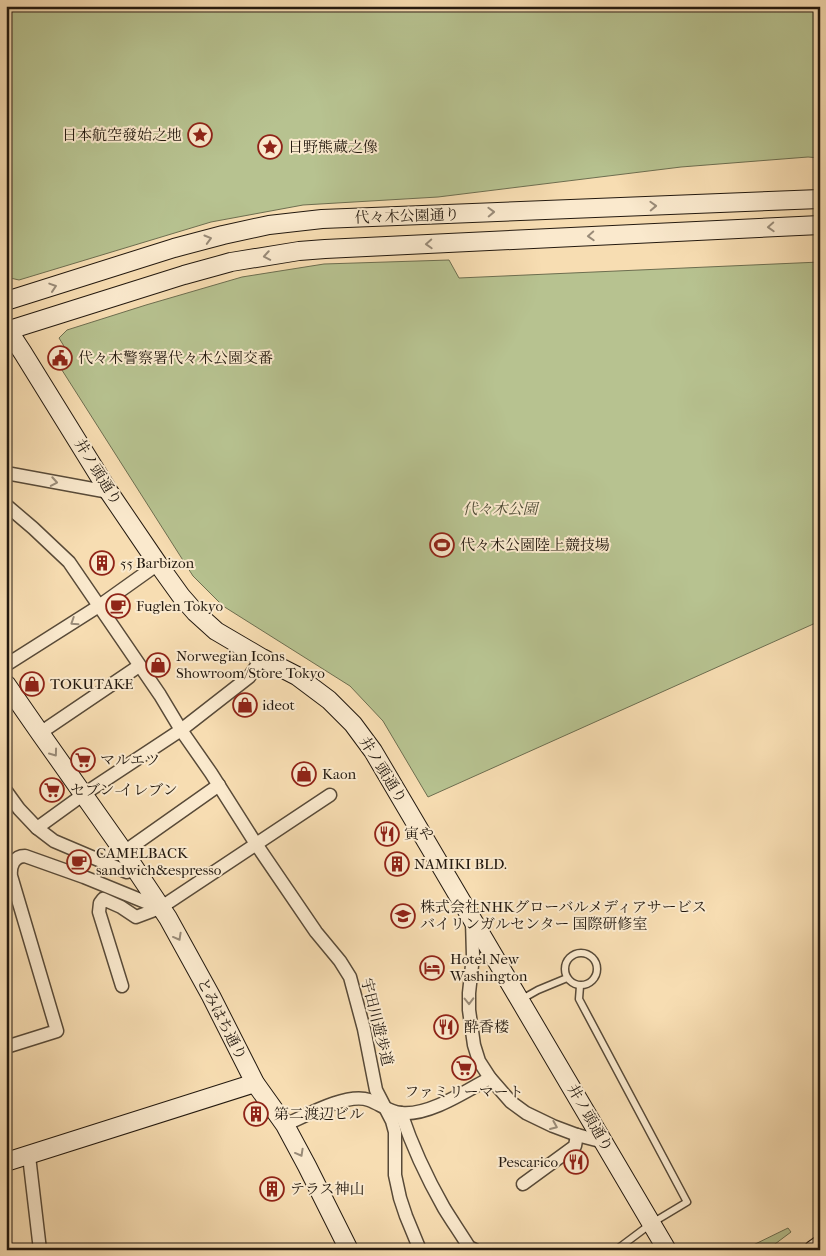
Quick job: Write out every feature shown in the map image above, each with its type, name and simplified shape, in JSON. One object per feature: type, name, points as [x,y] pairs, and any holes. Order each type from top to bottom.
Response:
[{"type":"street","name":"代々木公園通り","points":[[6,301],[174,248],[223,235],[297,221],[332,218],[820,199]]},
{"type":"street","name":"代々木公園通り","points":[[7,329],[231,262],[299,251],[820,225]]},
{"type":"street","name":"井ノ頭通り","points":[[7,329],[110,492],[181,596],[216,631],[296,676],[329,700],[353,724],[373,751],[667,1250]]},
{"type":"street","points":[[6,473],[110,492]]},
{"type":"street","name":"宇田川遊歩道","points":[[6,505],[69,562],[160,695],[180,730],[219,785],[256,844],[316,932],[340,960],[350,977],[364,1029],[376,1090],[392,1121],[395,1132],[395,1175],[400,1198],[420,1250]]},
{"type":"street","points":[[6,665],[99,606],[158,564]]},
{"type":"street","points":[[37,828],[180,730],[249,677],[262,658]]},
{"type":"street","points":[[40,733],[140,666]]},
{"type":"street","name":"とみはち通り","points":[[6,684],[84,794],[168,918],[255,1082],[285,1125],[349,1250]]},
{"type":"street","points":[[124,852],[219,785]]},
{"type":"street","points":[[6,791],[19,809],[37,828],[54,841],[127,872],[134,868]]},
{"type":"street","points":[[122,986],[99,912],[100,903],[103,899],[121,907],[136,917],[160,908],[330,795]]},
{"type":"street","points":[[6,1047],[57,1030],[10,869],[12,863],[18,857],[25,856],[84,877],[160,908]]},
{"type":"street","points":[[472,918],[473,956],[469,993],[474,1044],[479,1061],[510,1102],[526,1113],[552,1126],[604,1142]]},
{"type":"street","points":[[285,1125],[343,1100],[359,1098],[368,1099],[385,1108],[401,1113],[418,1112],[443,1103],[490,1078]]},
{"type":"street","points":[[6,1162],[255,1082]]},
{"type":"street","points":[[401,1113],[411,1141],[429,1180],[470,1249]]},
{"type":"street","points":[[524,1184],[575,1146],[577,1135]]},
{"type":"street","points":[[29,1156],[40,1250]]},
{"type":"street","points":[[814,1250],[820,1245]]},
{"type":"lane","points":[[585,953],[590,955],[597,963],[597,974],[591,983],[580,986],[567,978],[565,967],[566,962],[574,954],[585,953]]},
{"type":"lane","points":[[521,1000],[538,990],[567,978]]},
{"type":"lane","points":[[580,986],[579,1000],[687,1202],[616,1250]]},
{"type":"green space","points":[[6,6],[820,6],[820,158],[808,157],[681,167],[438,197],[303,205],[211,222],[19,280],[6,277]]},
{"type":"green space","name":"代々木公園","points":[[449,260],[459,278],[820,262],[820,621],[428,797],[383,721],[350,686],[223,606],[193,576],[60,367],[70,356],[59,338],[67,330],[242,277],[324,264]]},
{"type":"green space","points":[[788,1228],[791,1232],[767,1250],[743,1250]]},
{"type":"place","name":"日本航空發始之地","points":[[200,135]]},
{"type":"place","name":"日野熊蔵之像","points":[[270,147]]},
{"type":"place","name":"代々木警察署代々木公園交番","points":[[60,358]]},
{"type":"place","name":"代々木公園陸上競技場","points":[[442,545]]},
{"type":"place","name":"55 Barbizon","points":[[102,563]]},
{"type":"place","name":"Fuglen Tokyo","points":[[118,606]]},
{"type":"place","name":"Norwegian Icons Showroom/Store Tokyo","points":[[158,665]]},
{"type":"place","name":"TOKUTAKE","points":[[32,684]]},
{"type":"place","name":"ideot","points":[[245,705]]},
{"type":"place","name":"マルエツ","points":[[83,760]]},
{"type":"place","name":"Kaon","points":[[304,774]]},
{"type":"place","name":"セブン-イレブン","points":[[52,790]]},
{"type":"place","name":"寅や","points":[[387,834]]},
{"type":"place","name":"CAMELBACK sandwich&espresso","points":[[79,862]]},
{"type":"place","name":"NAMIKI BLD.","points":[[397,864]]},
{"type":"place","name":"株式会社NHKグローバルメディアサービス バイリンガルセンター 国際研修室","points":[[403,916]]},
{"type":"place","name":"Hotel New Washington","points":[[432,968]]},
{"type":"place","name":"酔香楼","points":[[446,1027]]},
{"type":"place","name":"ファミリーマート","points":[[464,1068]]},
{"type":"place","name":"第二渡辺ビル","points":[[256,1114]]},
{"type":"place","name":"Pescarico","points":[[576,1162]]},
{"type":"place","name":"テラス神山","points":[[272,1189]]}]
